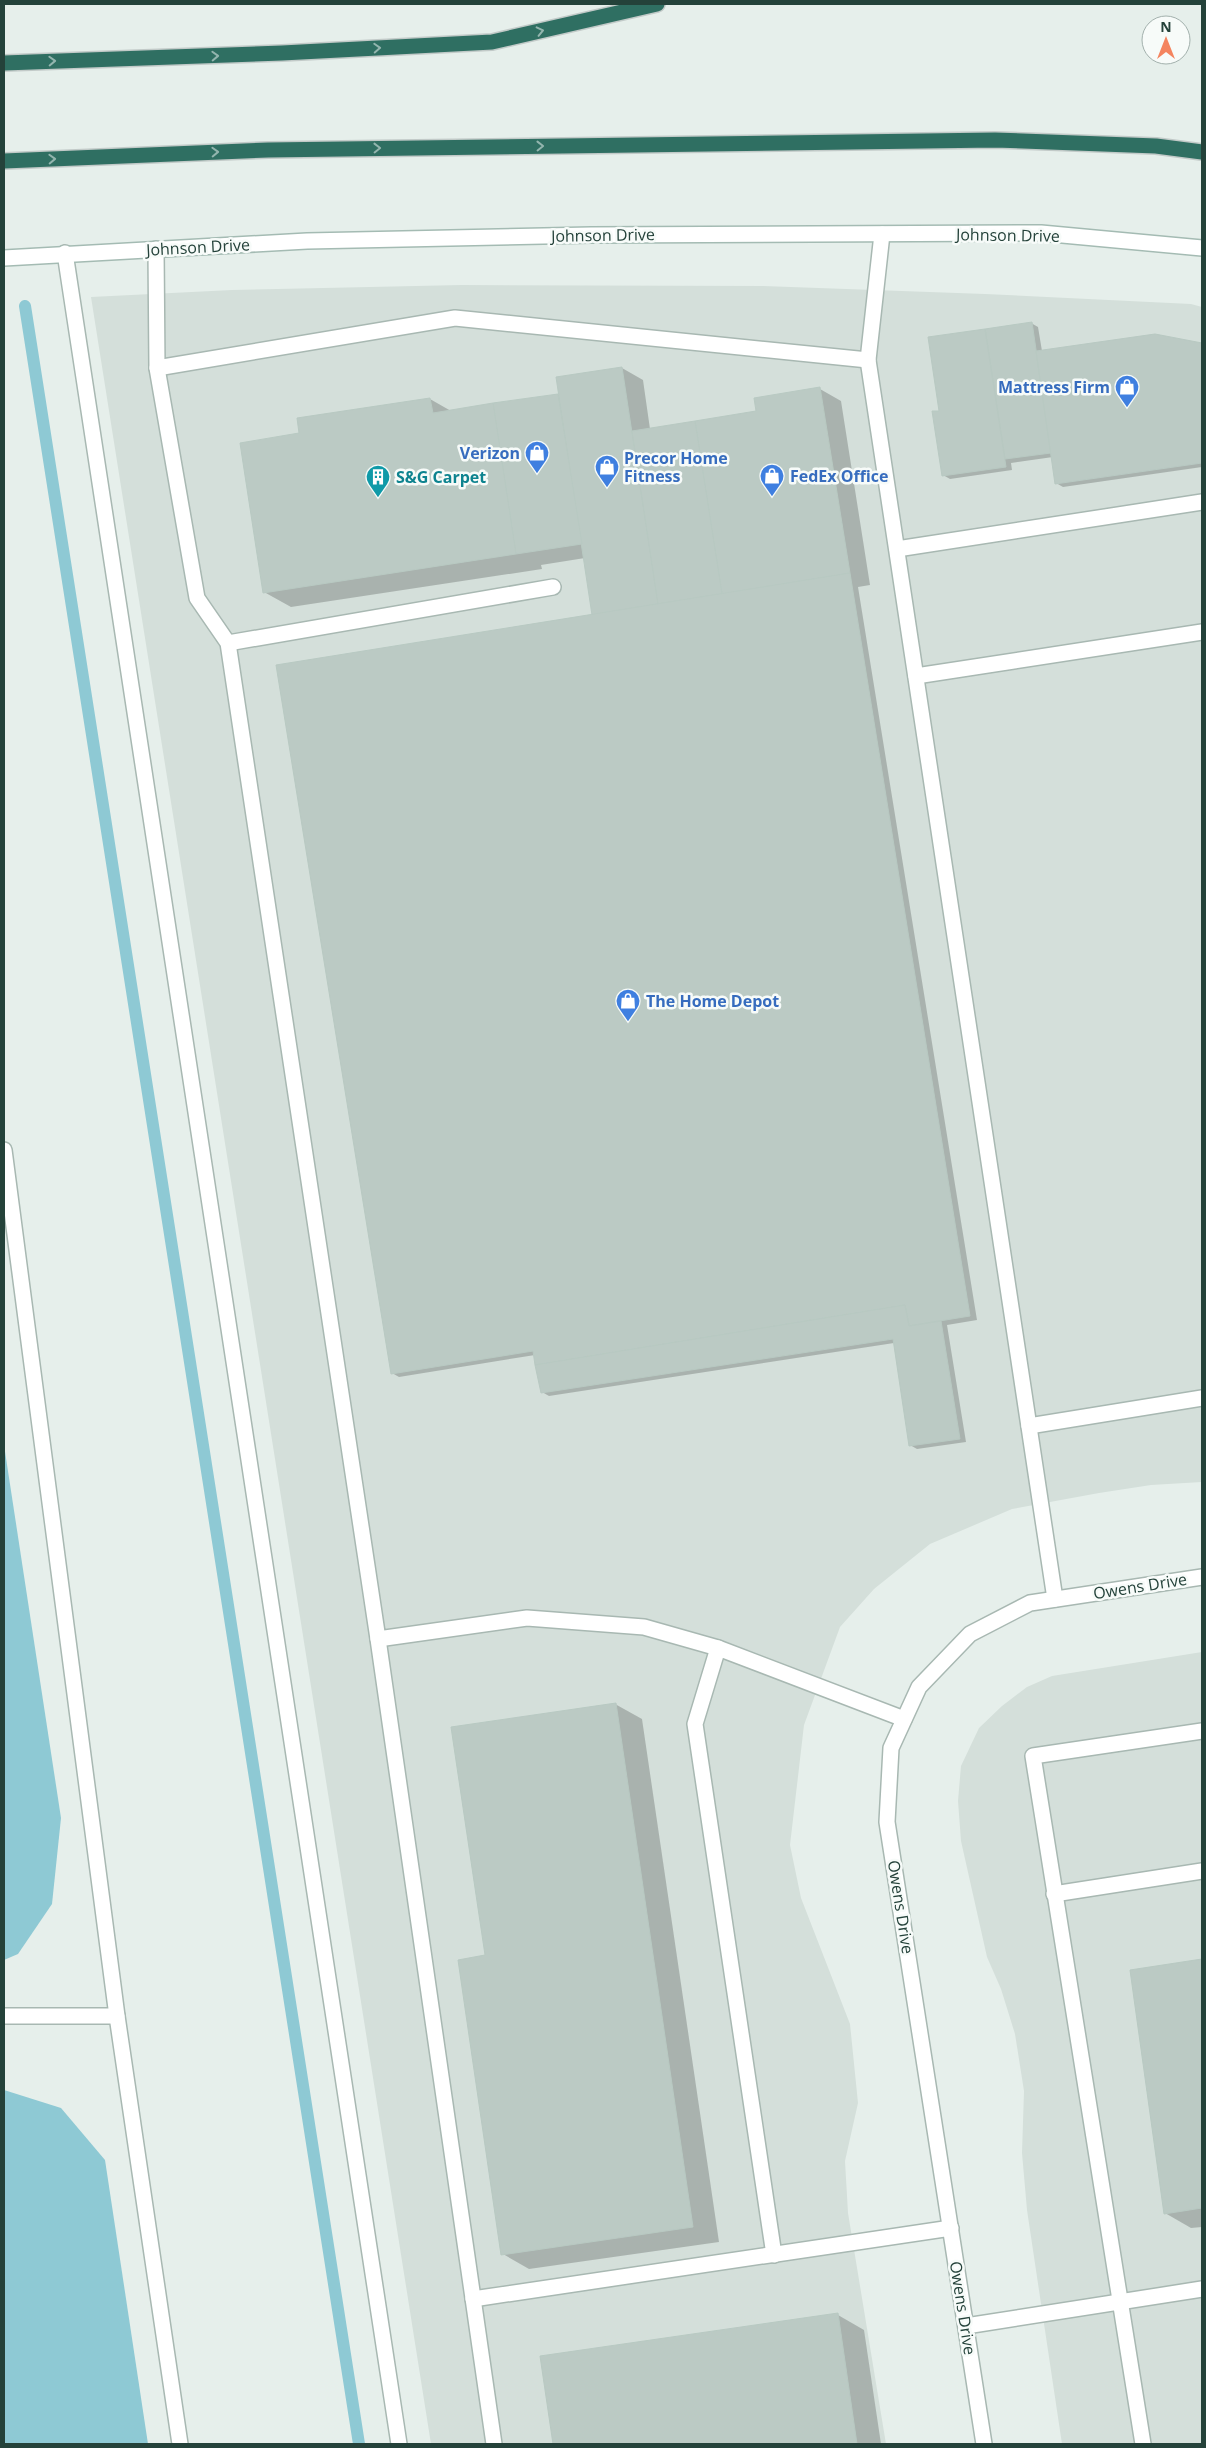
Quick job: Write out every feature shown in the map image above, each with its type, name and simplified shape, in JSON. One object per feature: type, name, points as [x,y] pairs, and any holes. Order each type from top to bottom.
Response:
[{"type":"highway","points":[[4,63],[282,53],[492,42],[657,4]]},
{"type":"highway","points":[[4,161],[268,150],[995,140],[1156,146],[1202,152]]},
{"type":"street","name":"Johnson Drive","points":[[4,258],[64,253],[308,241],[581,235],[1042,233],[1202,248]]},
{"type":"street","points":[[882,234],[868,360],[1055,1600]]},
{"type":"street","points":[[156,249],[157,368],[197,598],[228,643],[378,1639],[494,2444]]},
{"type":"street","points":[[64,253],[399,2444]]},
{"type":"street","points":[[157,368],[455,318],[868,360]]},
{"type":"street","points":[[897,549],[1202,502]]},
{"type":"street","points":[[228,643],[553,587]]},
{"type":"street","points":[[916,676],[1202,632]]},
{"type":"street","points":[[4,1160],[117,2016],[180,2444]]},
{"type":"street","points":[[1029,1426],[1202,1398]]},
{"type":"street","name":"Owens Drive","points":[[984,2444],[887,1822],[891,1748],[918,1687],[970,1634],[1030,1603],[1202,1577]]},
{"type":"street","points":[[378,1639],[527,1618],[644,1627],[718,1648],[904,1718]]},
{"type":"street","points":[[718,1648],[695,1724],[774,2254]]},
{"type":"street","points":[[1143,2444],[1033,1756],[1202,1731]]},
{"type":"street","points":[[1054,1894],[1202,1871]]},
{"type":"street","points":[[4,2016],[117,2016]]},
{"type":"street","points":[[473,2299],[951,2228]]},
{"type":"street","points":[[966,2326],[1202,2289]]},
{"type":"shaded area","points":[[462,285],[763,286],[985,294],[1191,304],[1202,307],[1202,1482],[1151,1485],[1012,1509],[930,1544],[874,1589],[840,1627],[804,1725],[790,1845],[801,1898],[850,2024],[858,2103],[845,2161],[848,2213],[886,2444],[431,2444],[91,297],[232,290]]},
{"type":"shaded area","points":[[1202,1652],[1202,2444],[1062,2444],[1027,2210],[1022,2153],[1024,2091],[1015,2034],[1001,1989],[987,1957],[961,1841],[958,1801],[961,1766],[979,1728],[1002,1706],[1027,1687],[1052,1676]]},
{"type":"water","points":[[4,1445],[61,1818],[52,1904],[18,1954],[4,1960]]},
{"type":"water","points":[[4,2090],[61,2108],[105,2160],[148,2444],[4,2444]]},
{"type":"building","points":[[1032,322],[1051,453],[1005,459],[985,329]]},
{"type":"building","points":[[985,329],[1006,467],[942,476],[932,411],[939,411],[928,337]]},
{"type":"building","points":[[1155,334],[1202,343],[1202,463],[1055,484],[1036,351]]},
{"type":"building","name":"Precor Home Fitness","points":[[622,367],[658,604],[592,615],[556,377]]},
{"type":"building","name":"FedEx Office","points":[[820,387],[850,573],[722,594],[695,421],[756,411],[754,398]]},
{"type":"building","name":"Verizon","points":[[558,394],[582,544],[516,554],[493,403]]},
{"type":"building","name":"S&G Carpet","points":[[430,398],[433,413],[493,403],[516,554],[263,593],[240,443],[299,433],[297,418]]},
{"type":"building","points":[[695,421],[722,594],[658,604],[632,431]]},
{"type":"building","name":"The Home Depot","points":[[850,573],[970,1316],[909,1326],[905,1305],[535,1365],[533,1351],[391,1374],[276,665]]},
{"type":"building","points":[[905,1305],[909,1326],[941,1321],[960,1439],[909,1446],[893,1339],[541,1393],[535,1365]]},
{"type":"building","points":[[616,1703],[693,2227],[501,2255],[458,1960],[485,1955],[451,1727]]},
{"type":"building","points":[[1202,1959],[1202,2208],[1164,2214],[1130,1970]]},
{"type":"building","points":[[838,2313],[857,2444],[553,2444],[540,2356]]},
{"type":"waterway","points":[[25,306],[359,2444]]},
{"type":"place","name":"Mattress Firm","points":[[1127,408]]},
{"type":"place","name":"Verizon","points":[[537,474]]},
{"type":"place","name":"Precor Home Fitness","points":[[607,488]]},
{"type":"place","name":"FedEx Office","points":[[772,497]]},
{"type":"place","name":"S&G Carpet","points":[[378,498]]},
{"type":"place","name":"The Home Depot","points":[[628,1022]]}]
